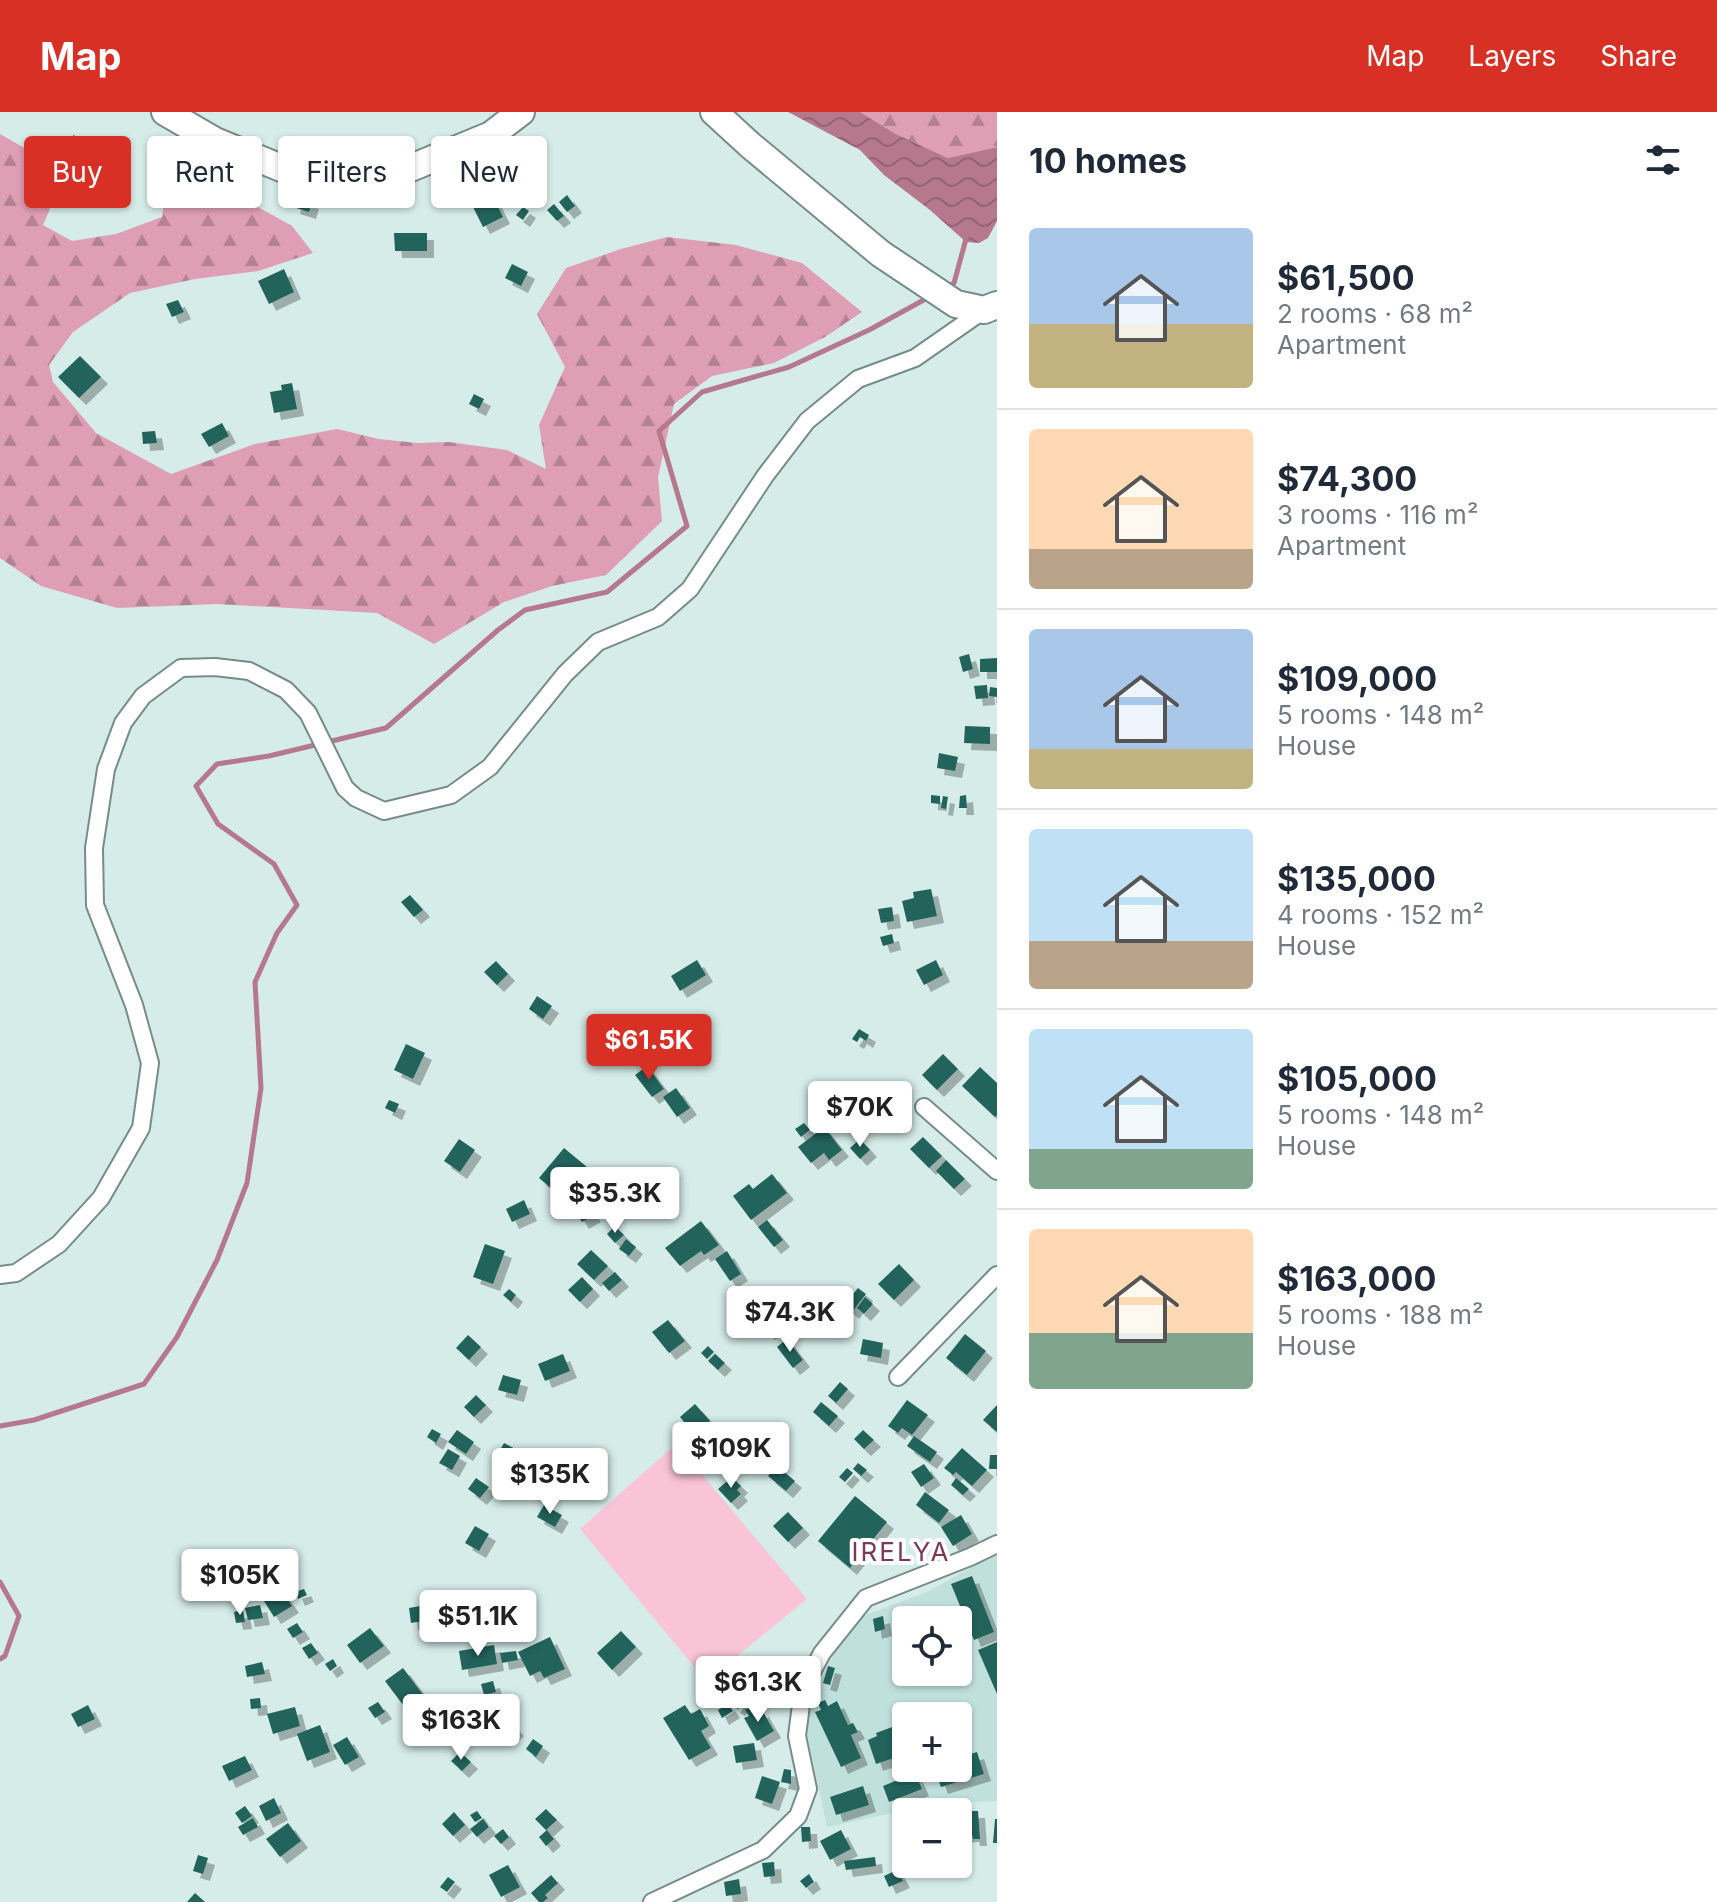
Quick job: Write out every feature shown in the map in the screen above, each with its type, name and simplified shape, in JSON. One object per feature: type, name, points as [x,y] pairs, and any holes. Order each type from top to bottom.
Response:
[{"type":"main road","points":[[165,112],[215,141],[296,174],[347,178],[401,172],[491,135],[521,112]]},
{"type":"main road","points":[[714,112],[881,254],[956,304],[993,310]]},
{"type":"street","points":[[0,1275],[16,1273],[59,1244],[101,1198],[141,1128],[150,1063],[134,1005],[95,905],[94,848],[106,769],[123,723],[143,696],[181,668],[215,667],[249,671],[286,690],[308,713],[345,788],[356,798],[384,811],[451,795],[490,767],[565,674],[598,642],[658,617],[690,589],[765,476],[807,421],[858,379],[915,358],[993,310]]},
{"type":"street","points":[[924,1107],[997,1171]]},
{"type":"street","points":[[898,1377],[997,1275]]},
{"type":"street","points":[[652,1902],[763,1850],[798,1816],[808,1789],[797,1736],[803,1689],[822,1653],[866,1598],[997,1544]]},
{"type":"shaded area","points":[[676,1444],[807,1599],[706,1681],[580,1529]]},
{"type":"shaded area","points":[[997,1553],[997,1801],[892,1798],[892,1813],[827,1827],[806,1729],[816,1689],[850,1621],[927,1592]]},
{"type":"green space","points":[[860,112],[997,112],[997,147],[948,158],[896,134]]},
{"type":"green space","points":[[0,134],[24,148],[24,208],[50,208],[43,225],[72,241],[116,234],[162,217],[163,208],[260,208],[292,226],[313,253],[258,271],[195,279],[130,293],[73,332],[49,365],[53,382],[96,433],[171,474],[255,444],[337,429],[379,439],[449,442],[507,450],[546,469],[539,425],[565,367],[537,314],[566,268],[667,237],[736,245],[802,263],[862,312],[825,337],[774,363],[712,376],[674,404],[658,477],[662,521],[606,575],[552,586],[504,602],[434,644],[377,613],[217,604],[117,608],[41,586],[0,558]]},
{"type":"water","points":[[788,112],[860,112],[896,134],[948,158],[997,147],[997,221],[988,238],[979,243],[966,242],[884,175],[860,150]]},
{"type":"building","points":[[567,195],[575,206],[567,212],[559,202]]},
{"type":"building","points":[[554,204],[564,216],[557,221],[547,210]]},
{"type":"building","points":[[474,208],[498,208],[503,217],[483,227]]},
{"type":"building","points":[[522,208],[529,211],[523,220],[516,215]]},
{"type":"building","points":[[394,233],[427,233],[427,251],[395,251]]},
{"type":"building","points":[[512,264],[528,272],[521,286],[505,278]]},
{"type":"building","points":[[284,269],[294,292],[269,304],[258,281]]},
{"type":"building","points":[[178,300],[184,312],[172,317],[166,304]]},
{"type":"building","points":[[80,356],[101,377],[79,398],[58,377]]},
{"type":"building","points":[[292,383],[297,409],[274,413],[270,392],[282,390],[281,385]]},
{"type":"building","points":[[474,394],[484,399],[479,409],[469,404]]},
{"type":"building","points":[[222,423],[229,436],[209,447],[201,434]]},
{"type":"building","points":[[155,431],[157,443],[143,444],[142,432]]},
{"type":"building","points":[[969,654],[973,669],[963,672],[959,657]]},
{"type":"building","points":[[997,658],[997,672],[980,672],[980,659]]},
{"type":"building","points":[[987,685],[988,698],[976,699],[974,686]]},
{"type":"building","points":[[990,687],[997,688],[997,697],[989,696]]},
{"type":"building","points":[[965,726],[990,727],[990,744],[964,743]]},
{"type":"building","points":[[939,753],[958,757],[955,771],[937,768]]},
{"type":"building","points":[[931,795],[940,796],[940,804],[931,803]]},
{"type":"building","points":[[966,795],[967,808],[959,808],[960,796]]},
{"type":"building","points":[[943,796],[948,797],[946,809],[941,808]]},
{"type":"building","points":[[931,889],[937,916],[907,922],[902,901],[914,898],[913,892]]},
{"type":"building","points":[[410,895],[423,910],[414,917],[401,902]]},
{"type":"building","points":[[892,907],[894,921],[881,923],[878,909]]},
{"type":"building","points":[[892,934],[894,943],[883,946],[880,937]]},
{"type":"building","points":[[697,960],[706,975],[680,991],[671,976]]},
{"type":"building","points":[[936,960],[943,975],[924,985],[916,970]]},
{"type":"building","points":[[496,961],[508,974],[497,985],[484,972]]},
{"type":"building","points":[[537,996],[552,1006],[543,1019],[529,1009]]},
{"type":"building","points":[[859,1029],[869,1035],[866,1041],[860,1037],[857,1042],[852,1039]]},
{"type":"building","points":[[406,1044],[425,1053],[413,1079],[394,1070]]},
{"type":"building","points":[[943,1054],[958,1069],[937,1090],[922,1075]]},
{"type":"building","points":[[647,1066],[664,1089],[652,1097],[635,1075]]},
{"type":"building","points":[[980,1067],[997,1083],[995,1117],[962,1086]]},
{"type":"building","points":[[676,1088],[690,1108],[677,1117],[663,1097]]},
{"type":"building","points":[[389,1100],[399,1104],[395,1113],[385,1108]]},
{"type":"building","points":[[804,1123],[810,1130],[801,1137],[795,1129]]},
{"type":"building","points":[[824,1127],[842,1150],[829,1160],[824,1153],[811,1163],[798,1147]]},
{"type":"building","points":[[923,1137],[942,1156],[929,1168],[910,1149]]},
{"type":"building","points":[[459,1139],[475,1150],[460,1172],[444,1161]]},
{"type":"building","points":[[860,1139],[870,1150],[860,1159],[850,1148]]},
{"type":"building","points":[[564,1148],[587,1167],[576,1181],[572,1178],[558,1194],[539,1178]]},
{"type":"building","points":[[946,1160],[965,1179],[954,1189],[936,1171]]},
{"type":"building","points":[[772,1174],[787,1193],[751,1220],[733,1196],[749,1184],[753,1189]]},
{"type":"building","points":[[524,1200],[530,1214],[512,1222],[506,1209]]},
{"type":"building","points":[[586,1202],[594,1215],[582,1222],[574,1209]]},
{"type":"building","points":[[767,1220],[783,1240],[774,1247],[758,1227]]},
{"type":"building","points":[[701,1221],[719,1245],[704,1255],[701,1251],[680,1266],[665,1248]]},
{"type":"building","points":[[615,1226],[624,1235],[615,1243],[607,1234]]},
{"type":"building","points":[[626,1239],[636,1247],[629,1256],[619,1249]]},
{"type":"building","points":[[485,1244],[505,1251],[493,1284],[473,1277]]},
{"type":"building","points":[[591,1250],[608,1266],[594,1280],[577,1264]]},
{"type":"building","points":[[727,1251],[741,1274],[730,1281],[715,1259]]},
{"type":"building","points":[[899,1264],[914,1280],[894,1300],[878,1284]]},
{"type":"building","points":[[615,1272],[622,1280],[609,1291],[602,1283]]},
{"type":"building","points":[[582,1277],[593,1289],[580,1302],[568,1290]]},
{"type":"building","points":[[858,1288],[866,1294],[852,1312],[844,1305]]},
{"type":"building","points":[[509,1289],[516,1295],[511,1302],[503,1295]]},
{"type":"building","points":[[865,1297],[873,1304],[864,1314],[857,1308]]},
{"type":"building","points":[[803,1312],[809,1325],[795,1331],[790,1317]]},
{"type":"building","points":[[771,1315],[778,1326],[768,1333],[761,1323]]},
{"type":"building","points":[[668,1320],[685,1341],[669,1353],[652,1332]]},
{"type":"building","points":[[965,1334],[986,1351],[967,1375],[946,1358]]},
{"type":"building","points":[[468,1335],[481,1347],[469,1360],[456,1348]]},
{"type":"building","points":[[787,1339],[803,1360],[793,1368],[777,1347]]},
{"type":"building","points":[[863,1339],[883,1343],[881,1358],[860,1354]]},
{"type":"building","points":[[708,1346],[714,1352],[707,1359],[701,1353]]},
{"type":"building","points":[[563,1354],[570,1371],[545,1381],[538,1364]]},
{"type":"building","points":[[715,1354],[725,1363],[718,1370],[708,1361]]},
{"type":"building","points":[[503,1375],[521,1380],[517,1395],[498,1390]]},
{"type":"building","points":[[840,1382],[848,1389],[836,1403],[828,1396]]},
{"type":"building","points":[[476,1395],[486,1405],[474,1417],[464,1407]]},
{"type":"building","points":[[907,1400],[928,1415],[912,1435],[902,1428],[898,1433],[888,1426]]},
{"type":"building","points":[[821,1402],[838,1416],[829,1426],[813,1412]]},
{"type":"building","points":[[695,1404],[710,1421],[694,1434],[680,1417]]},
{"type":"building","points":[[997,1405],[997,1432],[983,1420]]},
{"type":"building","points":[[432,1429],[441,1434],[436,1443],[427,1437]]},
{"type":"building","points":[[457,1430],[474,1442],[466,1454],[448,1442]]},
{"type":"building","points":[[863,1430],[874,1440],[864,1449],[854,1439]]},
{"type":"building","points":[[914,1436],[937,1452],[930,1462],[907,1446]]},
{"type":"building","points":[[504,1443],[521,1452],[509,1473],[492,1464]]},
{"type":"building","points":[[962,1448],[987,1470],[972,1486],[956,1472],[953,1475],[944,1468]]},
{"type":"building","points":[[448,1449],[460,1456],[452,1470],[439,1463]]},
{"type":"building","points":[[552,1453],[566,1464],[556,1476],[543,1464]]},
{"type":"building","points":[[525,1455],[538,1457],[535,1469],[523,1467]]},
{"type":"building","points":[[990,1455],[997,1455],[997,1469],[989,1469]]},
{"type":"building","points":[[858,1463],[867,1470],[861,1476],[853,1469]]},
{"type":"building","points":[[924,1464],[934,1478],[921,1487],[911,1472]]},
{"type":"building","points":[[777,1466],[795,1481],[786,1491],[768,1476]]},
{"type":"building","points":[[847,1468],[853,1473],[845,1482],[839,1477]]},
{"type":"building","points":[[537,1469],[547,1476],[536,1490],[526,1483]]},
{"type":"building","points":[[732,1477],[741,1486],[737,1490],[741,1494],[731,1503],[718,1489]]},
{"type":"building","points":[[476,1478],[489,1487],[480,1498],[468,1489]]},
{"type":"building","points":[[956,1478],[969,1489],[963,1495],[951,1485]]},
{"type":"building","points":[[925,1492],[949,1510],[939,1523],[916,1505]]},
{"type":"building","points":[[855,1496],[887,1522],[850,1568],[818,1541]]},
{"type":"building","points":[[544,1505],[562,1515],[555,1527],[537,1517]]},
{"type":"building","points":[[788,1512],[803,1528],[788,1542],[773,1526]]},
{"type":"building","points":[[961,1515],[972,1534],[953,1546],[941,1527]]},
{"type":"building","points":[[475,1526],[489,1534],[479,1551],[465,1543]]},
{"type":"building","points":[[972,1576],[994,1632],[974,1640],[972,1606],[960,1606],[951,1584]]},
{"type":"building","points":[[304,1589],[307,1595],[298,1599],[295,1592]]},
{"type":"building","points":[[281,1590],[292,1606],[274,1617],[264,1601]]},
{"type":"building","points":[[458,1599],[462,1614],[442,1619],[438,1604]]},
{"type":"building","points":[[260,1605],[263,1618],[248,1620],[245,1608]]},
{"type":"building","points":[[426,1605],[429,1620],[411,1623],[409,1608]]},
{"type":"building","points":[[243,1610],[245,1622],[236,1623],[234,1612]]},
{"type":"building","points":[[439,1614],[441,1623],[432,1625],[430,1616]]},
{"type":"building","points":[[883,1616],[885,1629],[875,1632],[873,1619]]},
{"type":"building","points":[[297,1623],[303,1632],[293,1638],[287,1629]]},
{"type":"building","points":[[370,1628],[384,1646],[360,1663],[347,1645]]},
{"type":"building","points":[[621,1631],[636,1647],[612,1670],[597,1653]]},
{"type":"building","points":[[550,1637],[565,1669],[544,1678],[540,1671],[530,1676],[518,1652]]},
{"type":"building","points":[[997,1642],[997,1694],[978,1650]]},
{"type":"building","points":[[311,1643],[318,1653],[309,1659],[302,1648]]},
{"type":"building","points":[[494,1645],[497,1664],[462,1670],[459,1651]]},
{"type":"building","points":[[516,1651],[518,1660],[502,1663],[500,1653]]},
{"type":"building","points":[[333,1659],[337,1666],[330,1671],[325,1664]]},
{"type":"building","points":[[262,1662],[265,1674],[247,1677],[245,1666]]},
{"type":"building","points":[[828,1666],[835,1668],[830,1685],[823,1683]]},
{"type":"building","points":[[403,1668],[427,1700],[409,1713],[385,1681]]},
{"type":"building","points":[[493,1681],[496,1692],[484,1695],[481,1684]]},
{"type":"building","points":[[741,1695],[747,1698],[738,1709],[733,1706]]},
{"type":"building","points":[[260,1698],[261,1708],[251,1709],[250,1699]]},
{"type":"building","points":[[825,1700],[828,1706],[837,1701],[848,1725],[853,1723],[858,1732],[851,1735],[861,1758],[841,1767],[815,1712],[821,1710],[818,1703]]},
{"type":"building","points":[[378,1702],[385,1712],[375,1718],[368,1708]]},
{"type":"building","points":[[728,1704],[733,1711],[722,1718],[718,1710]]},
{"type":"building","points":[[88,1705],[95,1719],[78,1727],[71,1714]]},
{"type":"building","points":[[685,1705],[691,1714],[700,1709],[709,1726],[701,1731],[711,1748],[689,1760],[663,1718]]},
{"type":"building","points":[[753,1706],[757,1713],[762,1710],[774,1731],[757,1741],[744,1718],[749,1716],[745,1710]]},
{"type":"building","points":[[295,1707],[300,1726],[273,1734],[267,1714]]},
{"type":"building","points":[[502,1713],[517,1729],[509,1737],[506,1734],[502,1737],[490,1724]]},
{"type":"building","points":[[320,1725],[330,1752],[307,1761],[297,1734]]},
{"type":"building","points":[[892,1727],[892,1759],[876,1764],[868,1740],[877,1736],[876,1733]]},
{"type":"building","points":[[347,1737],[359,1757],[345,1765],[333,1745]]},
{"type":"building","points":[[533,1739],[543,1746],[536,1757],[526,1749]]},
{"type":"building","points":[[754,1743],[757,1760],[736,1763],[733,1746]]},
{"type":"building","points":[[460,1752],[471,1762],[462,1771],[451,1761]]},
{"type":"building","points":[[977,1752],[984,1774],[972,1778],[972,1754]]},
{"type":"building","points":[[245,1756],[252,1770],[229,1781],[222,1766]]},
{"type":"building","points":[[784,1769],[791,1770],[791,1784],[781,1782]]},
{"type":"building","points":[[762,1776],[780,1782],[772,1804],[755,1798]]},
{"type":"building","points":[[893,1782],[919,1782],[922,1789],[892,1798],[889,1802],[883,1786]]},
{"type":"building","points":[[939,1782],[958,1782],[941,1787]]},
{"type":"building","points":[[863,1786],[869,1805],[836,1815],[830,1797]]},
{"type":"building","points":[[274,1798],[281,1813],[266,1821],[259,1806]]},
{"type":"building","points":[[245,1806],[252,1816],[242,1823],[235,1813]]},
{"type":"building","points":[[546,1809],[557,1820],[546,1830],[535,1819]]},
{"type":"building","points":[[477,1811],[482,1818],[475,1822],[470,1815]]},
{"type":"building","points":[[972,1811],[978,1811],[980,1839],[973,1839]]},
{"type":"building","points":[[454,1812],[465,1825],[453,1836],[442,1824]]},
{"type":"building","points":[[253,1818],[258,1827],[243,1835],[238,1827]]},
{"type":"building","points":[[483,1819],[489,1827],[477,1837],[470,1829]]},
{"type":"building","points":[[995,1819],[997,1843],[993,1843]]},
{"type":"building","points":[[288,1823],[301,1841],[280,1857],[266,1839]]},
{"type":"building","points":[[801,1827],[810,1827],[811,1841],[802,1842]]},
{"type":"building","points":[[503,1829],[509,1837],[501,1844],[494,1836]]},
{"type":"building","points":[[547,1830],[554,1839],[546,1846],[539,1837]]},
{"type":"building","points":[[841,1830],[851,1849],[830,1860],[820,1841]]},
{"type":"building","points":[[198,1855],[208,1858],[203,1874],[193,1871]]},
{"type":"building","points":[[875,1857],[876,1866],[846,1870],[844,1861]]},
{"type":"building","points":[[774,1862],[775,1876],[764,1877],[762,1863]]},
{"type":"building","points":[[508,1865],[520,1887],[501,1897],[489,1875]]},
{"type":"building","points":[[892,1872],[892,1878],[901,1878],[903,1881],[889,1887],[884,1876]]},
{"type":"building","points":[[809,1874],[814,1882],[806,1888],[800,1881]]},
{"type":"building","points":[[551,1875],[558,1883],[545,1895],[548,1898],[539,1902],[531,1893]]},
{"type":"building","points":[[448,1877],[455,1882],[447,1892],[440,1887]]},
{"type":"building","points":[[739,1879],[741,1894],[726,1896],[724,1882]]},
{"type":"building","points":[[195,1893],[205,1902],[187,1902]]},
{"type":"waterway","points":[[946,287],[954,283],[966,239]]},
{"type":"waterway","points":[[0,1426],[34,1420],[144,1384],[177,1337],[217,1260],[247,1183],[261,1088],[255,982],[277,933],[297,905],[274,864],[218,824],[196,786],[217,764],[269,756],[386,728],[525,610],[607,592],[687,526],[659,431],[702,392],[789,367],[869,330],[931,296]]},
{"type":"waterway","points":[[0,1582],[19,1616],[5,1656],[0,1659]]},
{"type":"district","name":"IRELYA","points":[[901,1552]]}]
